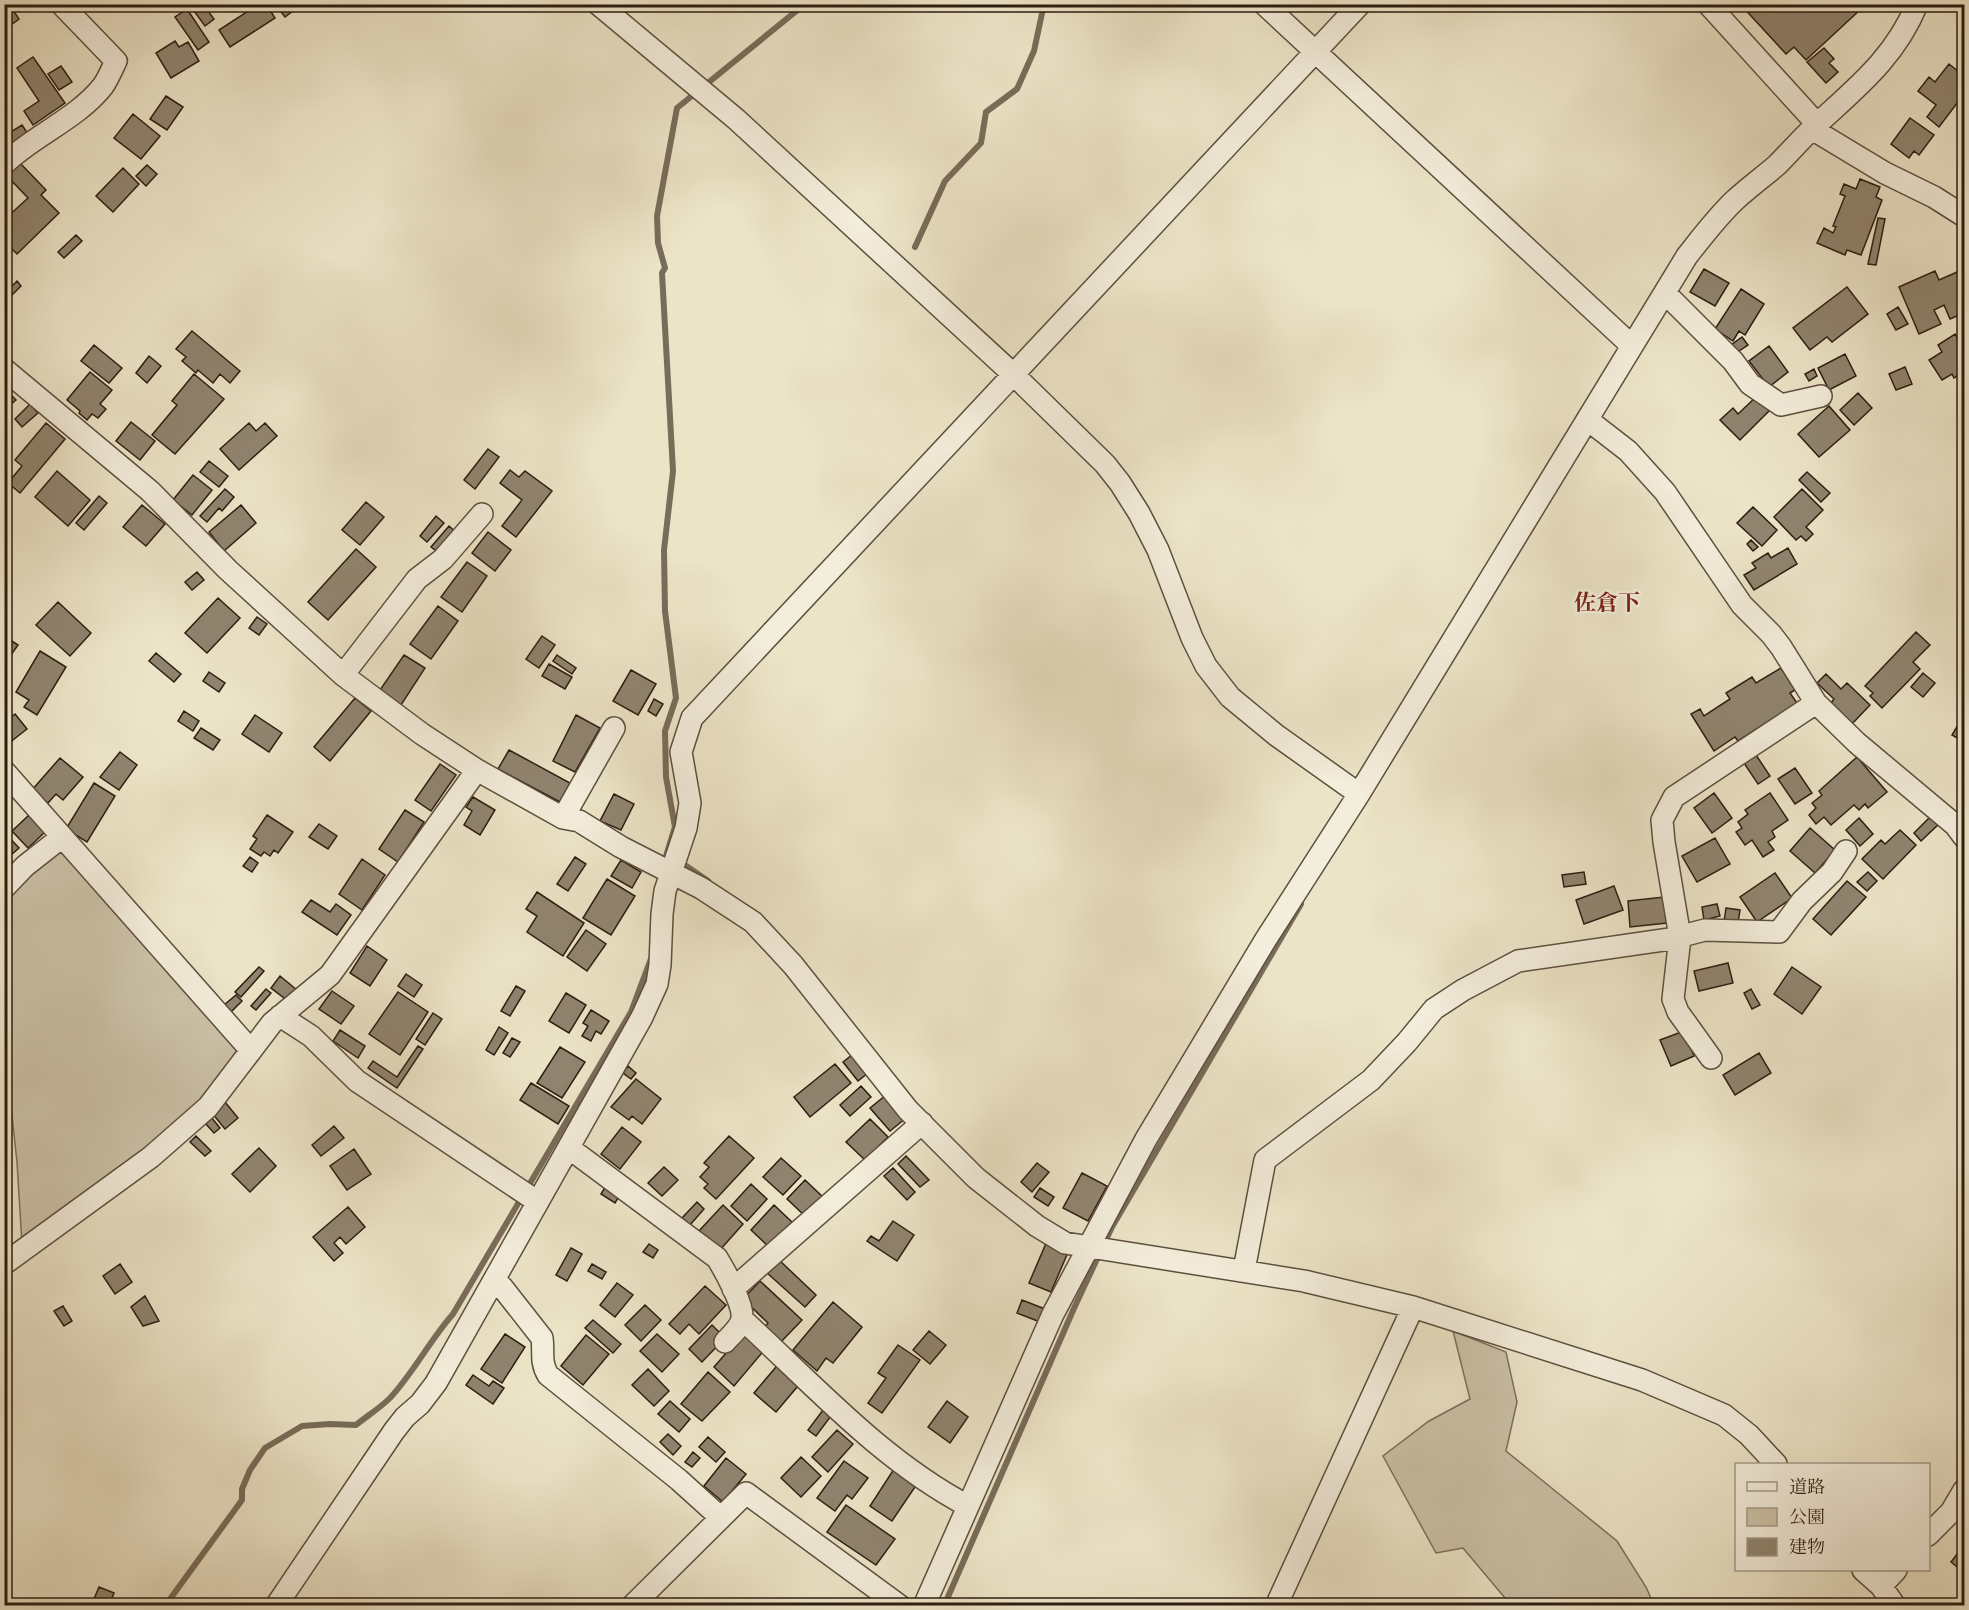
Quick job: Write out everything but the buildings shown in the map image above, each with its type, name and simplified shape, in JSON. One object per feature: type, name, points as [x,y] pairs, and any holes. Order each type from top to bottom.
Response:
[{"type":"street","points":[[4,164],[19,150],[82,106],[104,85],[116,61],[60,4]]},
{"type":"street","points":[[598,4],[736,119],[1014,375],[1105,464],[1139,513],[1158,550],[1192,638],[1206,666],[1230,697],[1276,735],[1359,794]]},
{"type":"street","points":[[1264,4],[1632,346]]},
{"type":"street","points":[[276,1605],[394,1431],[436,1383],[642,1017],[657,984],[665,891],[686,828],[690,803],[681,752],[692,718],[1360,4]]},
{"type":"street","points":[[1708,4],[1815,126],[1885,173],[1962,210]]},
{"type":"street","points":[[924,1605],[1053,1314],[1146,1139],[1266,939],[1359,794],[1666,294],[1687,256],[1735,200],[1869,78],[1896,45],[1910,22],[1917,4]]},
{"type":"street","points":[[1666,294],[1733,361],[1750,384],[1781,405],[1821,396]]},
{"type":"street","points":[[4,369],[150,491],[228,570],[343,675],[423,734],[477,770],[563,818],[579,821],[621,847],[671,871],[753,922],[772,941],[908,1110],[976,1178],[1037,1226],[1065,1243],[1304,1281],[1413,1307],[1642,1380],[1724,1415],[1749,1435],[1775,1463]]},
{"type":"street","points":[[1588,420],[1628,451],[1654,478],[1686,520],[1710,560],[1742,605],[1776,640],[1816,703],[1857,743],[1954,825],[1965,837]]},
{"type":"street","points":[[343,675],[417,579],[443,559],[482,514]]},
{"type":"street","points":[[1712,1058],[1678,1012],[1673,999],[1680,937],[1662,820],[1674,798],[1816,703]]},
{"type":"street","points":[[563,818],[614,728]]},
{"type":"street","points":[[4,1264],[151,1157],[208,1107],[272,1023],[330,975],[477,770]]},
{"type":"street","points":[[4,771],[250,1052]]},
{"type":"street","points":[[4,888],[25,866],[62,837]]},
{"type":"street","points":[[1244,1270],[1265,1160],[1371,1080],[1434,1009],[1463,990],[1518,961],[1680,937],[1705,930],[1779,932],[1802,901],[1832,872],[1846,851]]},
{"type":"street","points":[[280,1016],[310,1036],[357,1081],[538,1202]]},
{"type":"street","points":[[734,1289],[922,1123]]},
{"type":"street","points":[[568,1148],[717,1258],[729,1276],[742,1319],[870,1439],[941,1492],[968,1506]]},
{"type":"street","points":[[494,1280],[542,1338],[541,1357],[548,1375],[671,1473],[721,1518]]},
{"type":"street","points":[[1276,1605],[1413,1307]]},
{"type":"street","points":[[725,1342],[742,1319]]},
{"type":"street","points":[[1930,1534],[1951,1512],[1965,1490]]},
{"type":"street","points":[[632,1605],[746,1493],[900,1605]]},
{"type":"street","points":[[1865,1571],[1881,1586],[1895,1605]]},
{"type":"street","points":[[1881,1586],[1894,1571]]},
{"type":"green space","points":[[64,847],[242,1049],[207,1097],[164,1138],[22,1244],[17,1162],[4,1042],[4,910],[20,879]]},
{"type":"green space","points":[[1453,1331],[1506,1352],[1517,1402],[1506,1451],[1617,1541],[1646,1587],[1654,1605],[1509,1605],[1463,1548],[1436,1553],[1383,1456],[1429,1421],[1470,1399]]},
{"type":"waterway","points":[[663,866],[675,827],[666,777],[665,731],[676,698],[665,611],[664,550],[673,471],[662,273],[665,268],[658,243],[657,216],[677,108],[805,4]]},
{"type":"waterway","points":[[915,247],[945,181],[981,143],[986,112],[1017,89],[1034,51],[1044,4]]},
{"type":"waterway","points":[[679,861],[708,881]]},
{"type":"waterway","points":[[944,1606],[1075,1306],[1112,1227],[1301,904]]},
{"type":"waterway","points":[[165,1606],[242,1500],[242,1489],[250,1470],[265,1448],[302,1426],[356,1425],[386,1402],[407,1378],[453,1314],[631,1012],[652,956]]},
{"type":"district","name":"佐倉下","points":[[1607,602]]}]
